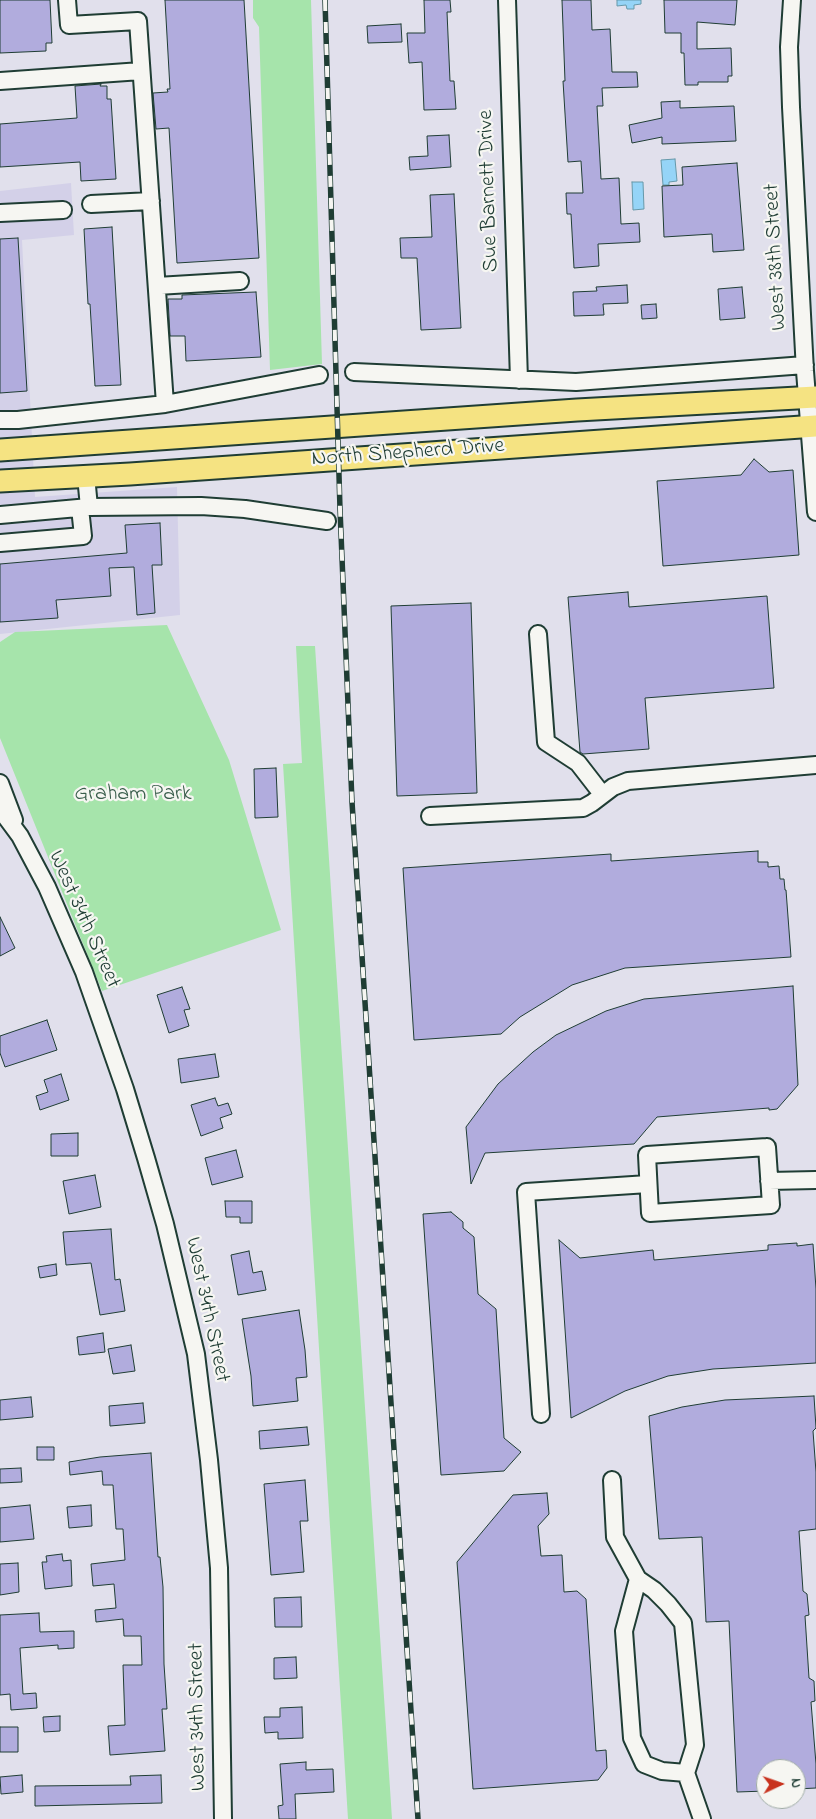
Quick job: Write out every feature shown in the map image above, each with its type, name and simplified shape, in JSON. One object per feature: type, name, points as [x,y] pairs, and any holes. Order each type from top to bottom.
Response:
[{"type":"main road","name":"North Shepherd Drive","points":[[0,450],[557,412],[812,397]]},
{"type":"main road","name":"North Shepherd Drive","points":[[0,481],[813,426]]},
{"type":"street","points":[[67,0],[70,25],[138,21],[165,404]]},
{"type":"street","name":"Sue Barnett Drive","points":[[507,0],[519,380]]},
{"type":"street","name":"West 38th Street","points":[[792,0],[789,46],[791,108],[805,365],[812,397],[816,512]]},
{"type":"street","points":[[0,81],[141,71]]},
{"type":"street","points":[[91,204],[151,201]]},
{"type":"street","points":[[0,213],[63,210]]},
{"type":"street","points":[[157,286],[240,281]]},
{"type":"street","points":[[354,372],[576,382],[805,365]]},
{"type":"street","points":[[0,420],[18,420],[165,404],[319,376]]},
{"type":"street","points":[[0,543],[83,536],[86,476]]},
{"type":"street","points":[[0,515],[85,508],[201,506],[245,509],[327,522]]},
{"type":"street","points":[[538,634],[546,742],[578,763],[602,794]]},
{"type":"street","points":[[430,816],[583,808],[613,787],[628,781],[816,766]]},
{"type":"street","name":"West 34th Street","points":[[0,783],[20,836],[47,887],[84,972],[125,1089],[165,1224],[196,1354],[209,1460],[219,1568],[223,1819]]},
{"type":"street","name":"West 34th Street","points":[[0,809],[20,836]]},
{"type":"street","points":[[767,1147],[769,1181],[771,1205],[650,1213],[647,1155],[767,1147]]},
{"type":"street","points":[[769,1181],[816,1180]]},
{"type":"street","points":[[541,1414],[526,1192],[648,1184]]},
{"type":"street","points":[[612,1480],[615,1537],[638,1579],[654,1590],[683,1623],[695,1746],[686,1773],[702,1819]]},
{"type":"street","points":[[638,1579],[624,1631],[632,1738],[644,1764],[662,1771],[686,1773]]},
{"type":"shaded area","points":[[71,183],[74,235],[22,240],[35,497],[177,487],[180,615],[0,634],[0,191]]},
{"type":"green space","points":[[253,0],[311,0],[322,364],[270,370],[259,27],[253,18]]},
{"type":"green space","name":"Graham Park","points":[[167,625],[229,760],[281,930],[102,991],[0,738],[0,642],[15,632]]},
{"type":"green space","points":[[296,646],[315,646],[392,1819],[348,1819],[283,764],[302,763]]},
{"type":"water","points":[[617,0],[641,0],[641,4],[634,5],[634,9],[627,9],[626,5],[617,6]]},
{"type":"water","points":[[675,159],[677,181],[669,182],[669,185],[663,185],[661,160]]},
{"type":"water","points":[[632,182],[643,182],[644,209],[633,210]]},
{"type":"building","points":[[0,0],[50,0],[52,43],[46,43],[46,51],[0,53]]},
{"type":"building","points":[[165,0],[244,0],[259,258],[177,263],[169,128],[156,129],[153,93],[168,92],[167,89],[170,89]]},
{"type":"building","points":[[424,0],[450,0],[451,12],[447,12],[450,81],[454,81],[456,109],[424,110],[422,62],[409,63],[407,33],[425,33]]},
{"type":"building","points":[[562,0],[591,0],[592,30],[610,29],[612,72],[637,72],[638,87],[602,88],[603,106],[597,106],[601,179],[619,178],[621,224],[639,223],[640,242],[598,244],[599,266],[574,268],[571,214],[567,214],[566,193],[583,193],[581,161],[568,162],[563,81],[565,81]]},
{"type":"building","points":[[664,0],[737,0],[735,25],[697,22],[697,49],[731,48],[732,76],[728,76],[728,82],[698,82],[698,85],[685,85],[684,53],[681,53],[681,33],[665,33]]},
{"type":"building","points":[[401,24],[402,42],[368,43],[367,26]]},
{"type":"building","points":[[101,84],[100,86],[107,86],[107,99],[111,99],[116,179],[81,181],[80,162],[0,167],[0,124],[77,118],[75,86]]},
{"type":"building","points":[[680,101],[680,108],[734,106],[736,141],[662,144],[662,137],[632,143],[629,125],[662,118],[661,102]]},
{"type":"building","points":[[449,135],[451,167],[410,170],[409,157],[428,156],[427,136]]},
{"type":"building","points":[[737,163],[744,250],[713,252],[712,234],[664,237],[662,186],[683,185],[682,167]]},
{"type":"building","points":[[454,194],[461,328],[421,330],[417,258],[401,258],[400,238],[432,237],[430,195]]},
{"type":"building","points":[[112,227],[121,385],[95,386],[84,229]]},
{"type":"building","points":[[18,238],[27,391],[0,393],[0,239]]},
{"type":"building","points":[[627,285],[628,303],[603,304],[604,315],[574,316],[573,292],[597,291],[596,287]]},
{"type":"building","points":[[742,287],[745,318],[720,320],[718,289]]},
{"type":"building","points":[[256,292],[261,357],[186,361],[185,336],[170,336],[168,299],[182,299],[182,295]]},
{"type":"building","points":[[656,304],[657,318],[642,319],[641,305]]},
{"type":"building","points":[[754,459],[769,472],[793,470],[799,555],[663,566],[657,481],[741,475]]},
{"type":"building","points":[[160,523],[162,565],[152,565],[155,613],[137,615],[134,567],[109,568],[111,596],[56,600],[58,618],[0,622],[0,564],[127,553],[125,525]]},
{"type":"building","points":[[628,592],[629,607],[767,596],[774,688],[645,698],[649,749],[583,754],[580,752],[568,597]]},
{"type":"building","points":[[471,603],[477,793],[397,796],[391,606]]},
{"type":"building","points":[[276,768],[278,817],[255,818],[254,769]]},
{"type":"building","points":[[758,851],[758,862],[768,862],[768,867],[779,866],[780,879],[784,879],[791,957],[625,968],[572,985],[520,1017],[501,1034],[414,1040],[403,868],[611,854],[611,861]]},
{"type":"building","points":[[0,917],[15,948],[0,956]]},
{"type":"building","points":[[793,986],[798,1085],[777,1109],[769,1110],[769,1108],[657,1117],[634,1144],[485,1153],[471,1184],[466,1127],[498,1084],[533,1052],[556,1035],[606,1011],[644,999]]},
{"type":"building","points":[[182,987],[190,1009],[184,1010],[189,1026],[169,1033],[157,995]]},
{"type":"building","points":[[47,1020],[57,1050],[5,1067],[0,1053],[0,1036]]},
{"type":"building","points":[[215,1054],[219,1077],[181,1083],[178,1059]]},
{"type":"building","points":[[61,1074],[69,1100],[40,1110],[36,1096],[48,1092],[44,1080]]},
{"type":"building","points":[[215,1098],[218,1106],[228,1103],[232,1114],[220,1118],[223,1128],[201,1136],[191,1105]]},
{"type":"building","points":[[78,1133],[78,1156],[51,1156],[51,1134]]},
{"type":"building","points":[[236,1150],[243,1177],[212,1185],[205,1158]]},
{"type":"building","points":[[95,1175],[101,1207],[69,1214],[63,1181]]},
{"type":"building","points":[[225,1201],[252,1201],[252,1223],[240,1223],[240,1217],[226,1217]]},
{"type":"building","points":[[451,1212],[463,1222],[463,1228],[474,1237],[478,1294],[496,1309],[504,1438],[521,1452],[504,1471],[441,1475],[423,1214]]},
{"type":"building","points":[[111,1229],[115,1280],[120,1279],[125,1311],[100,1315],[91,1263],[66,1265],[63,1232]]},
{"type":"building","points":[[559,1240],[580,1258],[653,1250],[654,1260],[768,1250],[768,1245],[797,1243],[797,1246],[813,1244],[816,1289],[816,1363],[713,1369],[668,1376],[625,1391],[571,1418]]},
{"type":"building","points":[[249,1251],[253,1273],[262,1271],[266,1290],[238,1295],[231,1255]]},
{"type":"building","points":[[56,1264],[57,1275],[40,1278],[38,1267]]},
{"type":"building","points":[[299,1310],[307,1377],[296,1378],[298,1401],[253,1406],[251,1376],[242,1319]]},
{"type":"building","points":[[103,1333],[105,1352],[79,1355],[77,1337]]},
{"type":"building","points":[[131,1345],[135,1371],[113,1374],[108,1349]]},
{"type":"building","points":[[814,1396],[816,1428],[813,1431],[816,1472],[816,1529],[799,1531],[803,1591],[807,1594],[809,1615],[805,1616],[809,1678],[814,1681],[815,1701],[811,1702],[816,1788],[806,1788],[806,1759],[756,1759],[756,1791],[737,1792],[729,1621],[706,1622],[702,1537],[659,1539],[649,1416],[682,1407],[725,1400]]},
{"type":"building","points":[[31,1397],[33,1417],[0,1420],[0,1400]]},
{"type":"building","points":[[143,1403],[145,1423],[110,1426],[109,1406]]},
{"type":"building","points":[[307,1427],[309,1445],[260,1449],[259,1431]]},
{"type":"building","points":[[37,1447],[54,1447],[54,1460],[37,1460]]},
{"type":"building","points":[[151,1453],[158,1557],[160,1557],[163,1587],[164,1664],[167,1709],[162,1709],[165,1751],[110,1755],[108,1726],[125,1725],[123,1665],[142,1665],[141,1636],[124,1636],[123,1619],[96,1622],[95,1610],[116,1608],[114,1584],[93,1586],[91,1564],[125,1560],[123,1529],[116,1529],[113,1485],[103,1485],[102,1471],[70,1475],[69,1462],[100,1457]]},
{"type":"building","points":[[21,1468],[22,1482],[0,1483],[0,1469]]},
{"type":"building","points":[[305,1480],[308,1521],[300,1521],[304,1572],[271,1575],[264,1484]]},
{"type":"building","points":[[547,1493],[549,1514],[538,1526],[541,1556],[562,1555],[564,1592],[577,1591],[586,1599],[596,1751],[606,1750],[607,1768],[598,1780],[473,1789],[457,1562],[513,1495]]},
{"type":"building","points":[[30,1505],[34,1539],[0,1542],[0,1508]]},
{"type":"building","points":[[91,1505],[92,1526],[69,1528],[67,1507]]},
{"type":"building","points":[[62,1554],[63,1561],[71,1560],[72,1586],[45,1589],[42,1562],[47,1562],[46,1556]]},
{"type":"building","points":[[18,1563],[19,1592],[0,1595],[0,1564]]},
{"type":"building","points":[[301,1597],[302,1627],[275,1627],[274,1598]]},
{"type":"building","points":[[39,1613],[40,1632],[74,1631],[74,1648],[58,1649],[58,1645],[20,1648],[23,1694],[36,1693],[37,1708],[11,1710],[10,1694],[0,1695],[0,1615]]},
{"type":"building","points":[[296,1657],[297,1678],[274,1679],[274,1658]]},
{"type":"building","points":[[302,1707],[303,1738],[278,1739],[278,1732],[265,1733],[264,1717],[280,1717],[280,1708]]},
{"type":"building","points":[[60,1716],[60,1731],[44,1732],[43,1717]]},
{"type":"building","points":[[0,1727],[18,1727],[18,1752],[0,1752]]},
{"type":"building","points":[[306,1762],[306,1770],[333,1769],[334,1792],[295,1794],[296,1819],[279,1819],[278,1806],[283,1805],[280,1764]]},
{"type":"building","points":[[22,1775],[23,1792],[1,1794],[0,1777]]},
{"type":"building","points":[[161,1775],[162,1803],[35,1806],[35,1786],[131,1785],[130,1776]]},
{"type":"railway","points":[[325,0],[340,509],[352,802],[418,1819]]}]
